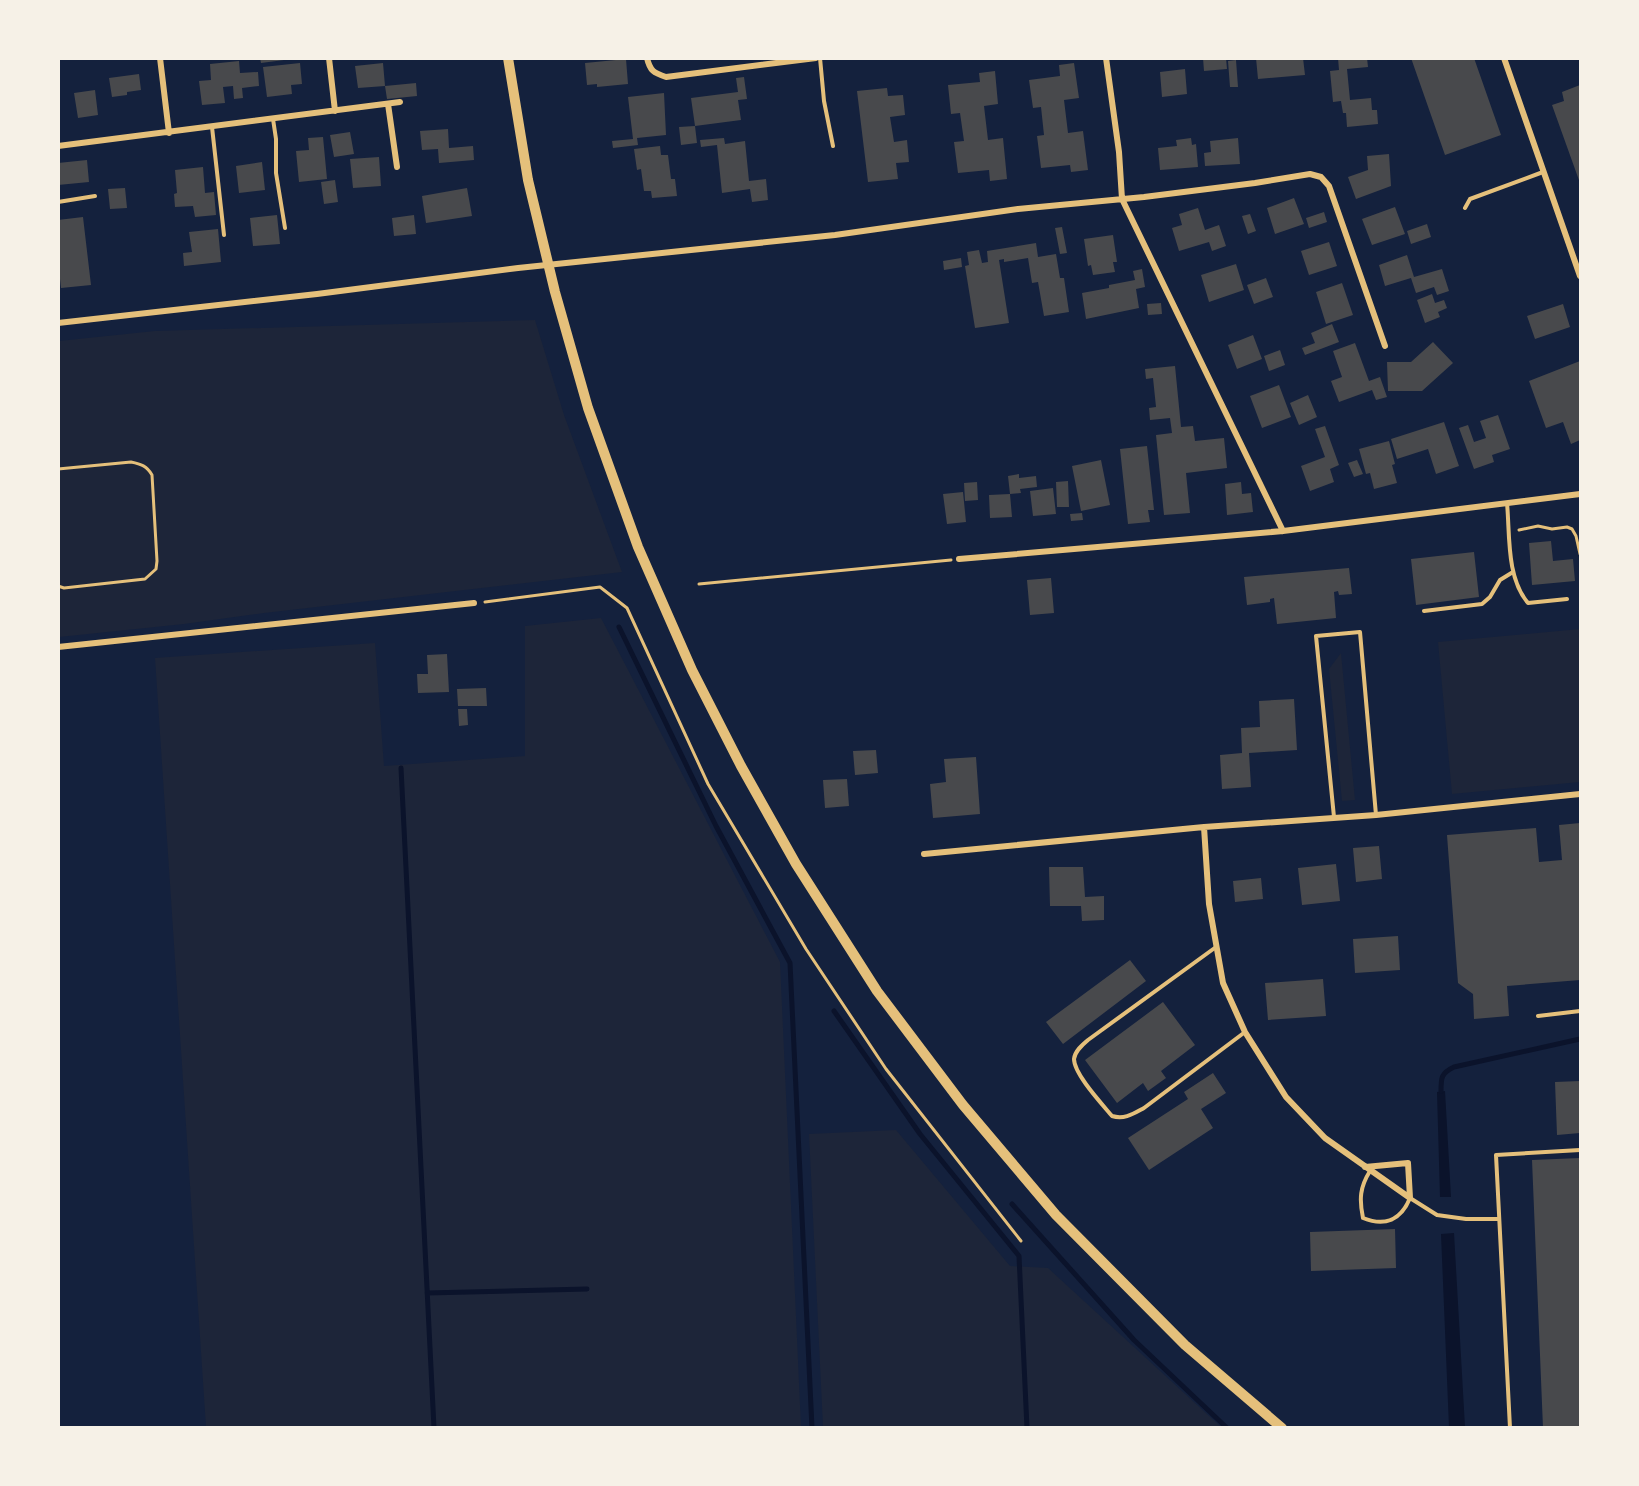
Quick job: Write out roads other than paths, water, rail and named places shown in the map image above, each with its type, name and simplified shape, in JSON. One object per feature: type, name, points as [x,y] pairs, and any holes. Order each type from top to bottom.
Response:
[{"type":"main road","points":[[508,58],[528,180],[555,292],[588,408],[638,547],[692,670],[741,766],[796,864],[877,991],[963,1106],[1056,1215],[1185,1345],[1282,1428]]},
{"type":"street","points":[[160,58],[169,133]]},
{"type":"street","points":[[329,58],[335,111]]},
{"type":"street","points":[[646,58],[654,74],[666,77],[818,58]]},
{"type":"street","points":[[1106,58],[1119,152],[1122,199],[1282,531]]},
{"type":"street","points":[[1504,58],[1581,276]]},
{"type":"street","points":[[58,146],[400,102]]},
{"type":"street","points":[[388,104],[398,167]]},
{"type":"street","points":[[58,323],[316,294],[577,261],[835,235],[1018,209],[1122,199],[1310,174],[1321,177],[1329,186],[1385,346]]},
{"type":"street","points":[[959,559],[1282,531],[1581,494]]},
{"type":"street","points":[[58,647],[474,603]]},
{"type":"street","points":[[924,854],[1204,827],[1376,815],[1581,794]]},
{"type":"street","points":[[1204,827],[1209,904],[1223,983],[1245,1032],[1286,1097],[1325,1138],[1410,1198]]},
{"type":"street","points":[[1367,1169],[1408,1163],[1410,1198]]},
{"type":"lane","points":[[818,58],[833,146]]},
{"type":"lane","points":[[273,119],[276,139],[276,173],[285,228]]},
{"type":"lane","points":[[212,127],[224,235]]},
{"type":"lane","points":[[1465,207],[1470,199],[1543,172]]},
{"type":"lane","points":[[58,202],[95,196]]},
{"type":"lane","points":[[1507,502],[1513,572],[1528,603],[1568,599]]},
{"type":"lane","points":[[1424,611],[1482,604],[1490,597],[1500,580],[1513,572]]},
{"type":"lane","points":[[1334,817],[1316,636],[1360,632],[1376,815]]},
{"type":"lane","points":[[1217,946],[1088,1040],[1078,1049],[1074,1057],[1076,1069],[1112,1116],[1119,1119],[1144,1108],[1245,1032]]},
{"type":"lane","points":[[1538,1016],[1581,1011]]},
{"type":"lane","points":[[1510,1428],[1496,1155],[1581,1150]]},
{"type":"lane","points":[[1367,1169],[1361,1186],[1360,1204],[1363,1218],[1376,1223],[1394,1219],[1405,1211],[1410,1198],[1437,1215],[1466,1219],[1499,1219]]},
{"type":"waterway","points":[[619,627],[716,826],[790,963],[812,1428]]},
{"type":"waterway","points":[[401,768],[434,1428]]},
{"type":"waterway","points":[[834,1011],[920,1134],[1019,1256],[1027,1428]]},
{"type":"waterway","points":[[1441,1091],[1443,1076],[1446,1071],[1454,1067],[1580,1039]]},
{"type":"waterway","points":[[1012,1204],[1134,1340],[1227,1428]]},
{"type":"waterway","points":[[427,1293],[587,1289]]}]
